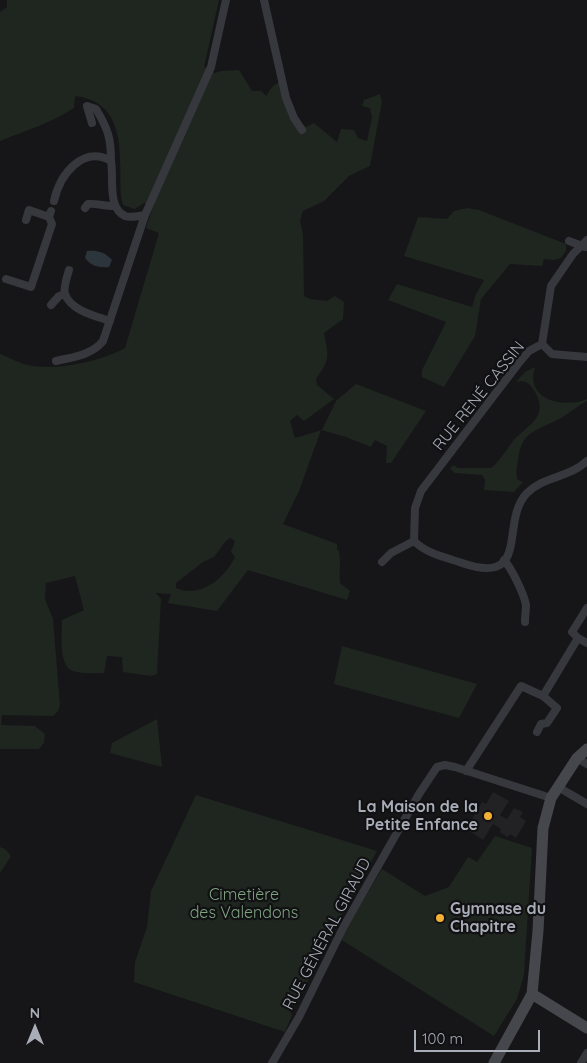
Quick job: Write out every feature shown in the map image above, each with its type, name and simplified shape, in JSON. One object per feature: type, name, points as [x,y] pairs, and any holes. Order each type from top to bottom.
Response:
[{"type":"main road","points":[[494,1063],[532,994],[544,828],[552,798],[558,787],[582,761],[587,748]]},
{"type":"main road","points":[[532,994],[587,1028]]},
{"type":"street","points":[[56,361],[90,353],[103,341],[145,215],[211,67],[226,0]]},
{"type":"street","points":[[264,0],[286,98],[294,118],[302,130]]},
{"type":"street","points":[[92,123],[87,106],[96,109],[107,127],[111,143],[115,206],[124,215],[145,215]]},
{"type":"street","points":[[54,201],[57,188],[68,171],[84,158],[96,155],[112,162]]},
{"type":"street","points":[[85,208],[88,204],[115,206]]},
{"type":"street","points":[[6,279],[30,287],[51,226],[50,214],[29,210],[26,220]]},
{"type":"street","points":[[569,241],[585,244]]},
{"type":"street","name":"RUE RENÉ CASSIN","points":[[414,541],[415,508],[421,491],[518,364],[529,351],[542,344],[552,286],[574,254],[585,244]]},
{"type":"street","points":[[69,270],[65,294],[69,300],[87,314],[110,320]]},
{"type":"street","points":[[51,305],[59,296],[65,294]]},
{"type":"street","points":[[542,344],[552,354],[587,357]]},
{"type":"street","points":[[382,562],[391,553],[414,541],[426,551],[477,568],[490,568],[504,560],[511,550],[514,518],[523,497],[537,485],[571,473],[587,461]]},
{"type":"street","points":[[504,560],[509,565],[526,605],[525,622]]},
{"type":"street","points":[[587,608],[572,632],[587,643]]},
{"type":"street","points":[[543,696],[578,638]]},
{"type":"street","points":[[466,771],[521,686],[543,696],[557,708],[547,723],[541,724],[537,732]]},
{"type":"street","name":"RUE GÉNÉRAL GIRAUD","points":[[272,1063],[299,1017],[344,926],[428,778],[437,767],[445,765],[552,798]]},
{"type":"street","points":[[558,787],[587,804]]},
{"type":"street","points":[[581,1063],[587,1053]]},
{"type":"shaded area","points":[[87,251],[97,251],[107,255],[112,260],[109,267],[99,267],[90,263],[85,258]]},
{"type":"shaded area","name":"La Maison de la Petite Enfance","points":[[493,792],[509,801],[500,815],[507,819],[514,808],[523,812],[520,817],[526,821],[516,838],[510,834],[508,837],[493,824],[483,840],[466,829],[482,802],[486,804]]},
{"type":"green space","points":[[7,0],[219,0],[204,67],[215,73],[239,70],[252,91],[261,91],[266,96],[272,87],[282,80],[289,93],[290,115],[306,127],[314,123],[337,142],[341,129],[354,130],[358,138],[367,141],[372,117],[370,108],[362,106],[364,100],[380,94],[382,101],[370,166],[349,176],[324,201],[303,211],[300,221],[303,234],[304,296],[310,299],[327,301],[335,296],[344,302],[343,319],[324,333],[327,358],[324,367],[316,379],[317,385],[334,399],[304,421],[297,415],[290,421],[295,438],[321,430],[299,491],[283,524],[337,544],[337,550],[340,555],[340,583],[350,591],[347,600],[248,570],[217,611],[168,603],[171,594],[156,593],[161,599],[157,674],[151,676],[123,672],[122,657],[107,656],[104,673],[84,673],[68,668],[62,648],[62,620],[84,610],[75,576],[46,583],[45,599],[53,619],[60,705],[58,711],[53,716],[2,715],[1,725],[35,726],[45,734],[44,743],[39,749],[0,749],[0,354],[29,365],[56,367],[104,357],[125,348],[159,233],[146,228],[154,204],[144,203],[135,209],[123,205],[120,150],[116,128],[111,118],[98,103],[75,96],[74,108],[56,118],[0,141],[0,12],[7,7]],"holes":[[[230,538],[235,541],[231,552],[235,557],[231,565],[218,579],[203,589],[194,591],[176,588],[176,583],[203,562],[214,557]]]},
{"type":"green space","points":[[467,208],[479,210],[566,244],[566,251],[561,258],[554,260],[544,259],[542,266],[510,264],[481,299],[475,336],[444,387],[422,377],[422,370],[446,322],[388,300],[397,284],[472,307],[476,294],[484,280],[404,256],[418,217],[447,219],[454,211]]},
{"type":"green space","points":[[535,367],[533,378],[535,387],[548,399],[568,403],[587,399],[587,401],[527,437],[520,451],[516,470],[518,480],[523,482],[514,492],[484,490],[485,480],[482,475],[455,473],[450,469],[453,465],[458,468],[491,468],[513,441],[535,419],[539,413],[540,406],[538,398],[528,383],[524,381],[516,382],[525,372]]},
{"type":"green space","points":[[356,384],[426,411],[391,463],[386,463],[387,446],[375,440],[371,447],[322,430],[336,401]]},
{"type":"green space","points":[[342,646],[477,684],[459,718],[334,684]]},
{"type":"green space","points":[[157,719],[162,767],[110,753],[112,743]]},
{"type":"green space","name":"Cimetière des Valendons","points":[[196,795],[377,851],[318,959],[316,958],[311,969],[313,970],[298,1002],[294,1003],[290,1011],[292,1015],[285,1032],[134,982],[135,962],[147,927],[151,891]]},
{"type":"green space","name":"Gymnase du Chapitre","points":[[495,836],[532,848],[524,975],[517,999],[494,1036],[340,939],[382,869],[425,896],[449,887],[468,857],[477,862]]},
{"type":"green space","points":[[0,847],[5,849],[11,856],[0,873]]},
{"type":"place","name":"La Maison de la Petite Enfance","points":[[488,816]]},
{"type":"place","name":"Gymnase du Chapitre","points":[[440,918]]}]
